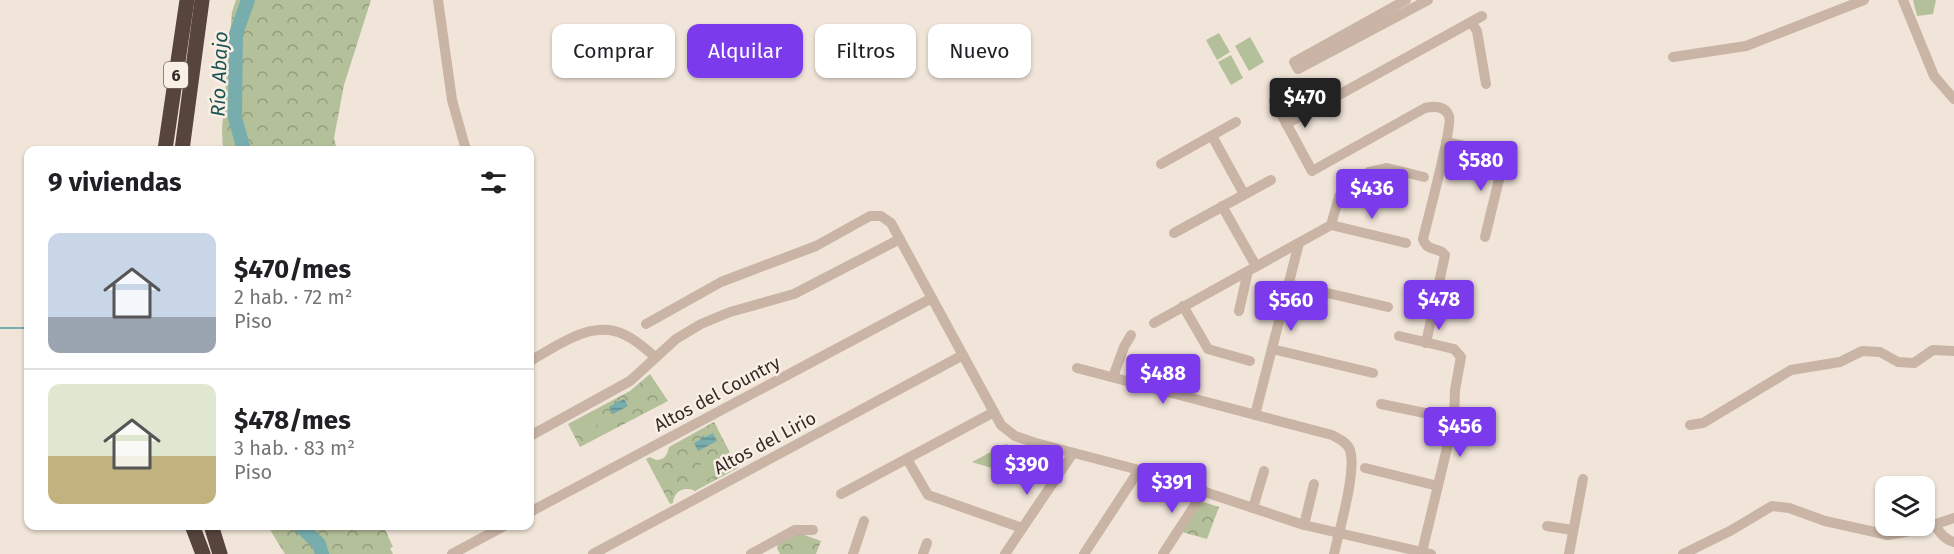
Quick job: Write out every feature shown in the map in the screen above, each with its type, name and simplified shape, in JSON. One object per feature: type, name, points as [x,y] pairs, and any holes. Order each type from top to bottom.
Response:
[{"type":"highway","name":"6","points":[[166,146],[187,0]]},
{"type":"highway","name":"6","points":[[183,146],[204,0]]},
{"type":"highway","points":[[194,530],[203,554]]},
{"type":"highway","points":[[213,530],[220,554]]},
{"type":"street","points":[[438,0],[452,100],[465,146]]},
{"type":"street","points":[[1355,34],[1293,62],[1298,69],[1408,3],[1428,0]]},
{"type":"street","points":[[1673,57],[1746,46],[1864,0]]},
{"type":"street","points":[[1903,0],[1934,76],[1954,99]]},
{"type":"street","points":[[1286,124],[1482,16]]},
{"type":"street","points":[[1472,22],[1477,31],[1486,84]]},
{"type":"street","points":[[1274,101],[1312,171],[1425,108],[1434,106],[1448,113],[1451,118],[1423,238],[1428,248],[1445,255],[1426,343]]},
{"type":"street","points":[[1161,164],[1236,122]]},
{"type":"street","points":[[1212,136],[1245,194]]},
{"type":"street","points":[[1446,142],[1505,155],[1485,237]]},
{"type":"street","points":[[1331,225],[1339,197],[1344,189],[1369,172],[1387,168],[1424,177]]},
{"type":"street","points":[[1174,232],[1271,180]]},
{"type":"street","points":[[1222,206],[1252,268],[1239,311]]},
{"type":"street","points":[[646,324],[721,282],[816,246],[870,216],[881,216],[891,223],[1001,425],[1014,436],[1139,470],[1304,525],[1426,553],[1438,486],[1454,419],[1455,390],[1461,357],[1454,349],[1399,336]]},
{"type":"street","points":[[1154,323],[1331,225],[1406,243]]},
{"type":"street","points":[[534,434],[620,388],[676,339],[702,324],[730,312],[794,294],[900,239]]},
{"type":"street","points":[[1255,415],[1299,243]]},
{"type":"street","points":[[1277,255],[1295,256]]},
{"type":"street","points":[[1288,284],[1388,307]]},
{"type":"street","name":"Altos del Country","points":[[534,510],[932,298]]},
{"type":"street","points":[[1183,306],[1208,349],[1250,361]]},
{"type":"street","points":[[534,359],[586,332],[602,329],[623,333],[655,357]]},
{"type":"street","points":[[1113,377],[1124,347],[1131,336]]},
{"type":"street","points":[[1272,349],[1373,373]]},
{"type":"street","points":[[1690,425],[1703,423],[1791,369],[1840,362],[1862,351],[1880,352],[1898,362],[1914,363],[1933,350],[1954,351]]},
{"type":"street","name":"Altos del Lirio","points":[[593,554],[963,356]]},
{"type":"street","points":[[1077,368],[1332,435],[1343,441],[1350,450],[1351,477],[1334,554]]},
{"type":"street","points":[[1381,404],[1454,419]]},
{"type":"street","points":[[841,494],[994,412]]},
{"type":"street","points":[[1005,554],[1073,453]]},
{"type":"street","points":[[906,459],[928,495],[1022,528]]},
{"type":"street","points":[[1365,468],[1438,486]]},
{"type":"street","points":[[1084,554],[1139,470]]},
{"type":"street","points":[[1252,508],[1264,471]]},
{"type":"street","points":[[1569,554],[1583,479]]},
{"type":"street","points":[[1304,525],[1314,484]]},
{"type":"street","points":[[1163,554],[1204,491]]},
{"type":"street","points":[[1683,554],[1730,531],[1773,506],[1789,508],[1825,521],[1875,532]]},
{"type":"street","points":[[1954,518],[1935,525],[1941,534],[1954,542]]},
{"type":"street","points":[[853,554],[864,521]]},
{"type":"street","points":[[1547,526],[1572,530]]},
{"type":"street","points":[[452,554],[497,530]]},
{"type":"street","points":[[751,554],[770,550],[795,530],[813,530]]},
{"type":"green space","points":[[236,0],[371,0],[344,85],[334,138],[336,146],[223,146],[222,130],[232,12]]},
{"type":"green space","points":[[1913,0],[1936,0],[1933,14],[1917,16]]},
{"type":"green space","points":[[1219,33],[1230,52],[1217,60],[1206,40]]},
{"type":"green space","points":[[1250,37],[1264,62],[1249,71],[1235,46]]},
{"type":"green space","points":[[1231,55],[1243,78],[1231,85],[1218,62]]},
{"type":"green space","points":[[650,374],[668,401],[580,447],[568,424],[630,391]]},
{"type":"green space","points":[[592,416],[597,426],[586,432],[581,422]]},
{"type":"green space","points":[[714,422],[738,468],[695,491],[687,489],[680,491],[670,504],[646,459],[664,458],[669,447]]},
{"type":"green space","points":[[1006,444],[1029,452],[1011,474],[972,462]]},
{"type":"green space","points":[[727,450],[735,465],[706,480],[698,466]]},
{"type":"green space","points":[[1203,502],[1219,507],[1207,539],[1182,532]]},
{"type":"green space","points":[[270,530],[385,530],[393,547],[390,548],[393,554],[285,554]]},
{"type":"green space","points":[[799,533],[821,541],[816,554],[780,554],[778,544]]},
{"type":"water","points":[[624,399],[628,406],[613,414],[609,407],[615,401]]},
{"type":"water","points":[[713,433],[717,441],[698,451],[694,443],[703,435],[705,437]]},
{"type":"waterway","name":"Río Abajo","points":[[243,146],[235,118],[236,34],[248,0]]},
{"type":"waterway","points":[[0,328],[24,328]]},
{"type":"waterway","name":"Río Abajo","points":[[304,530],[319,544],[322,554]]}]
